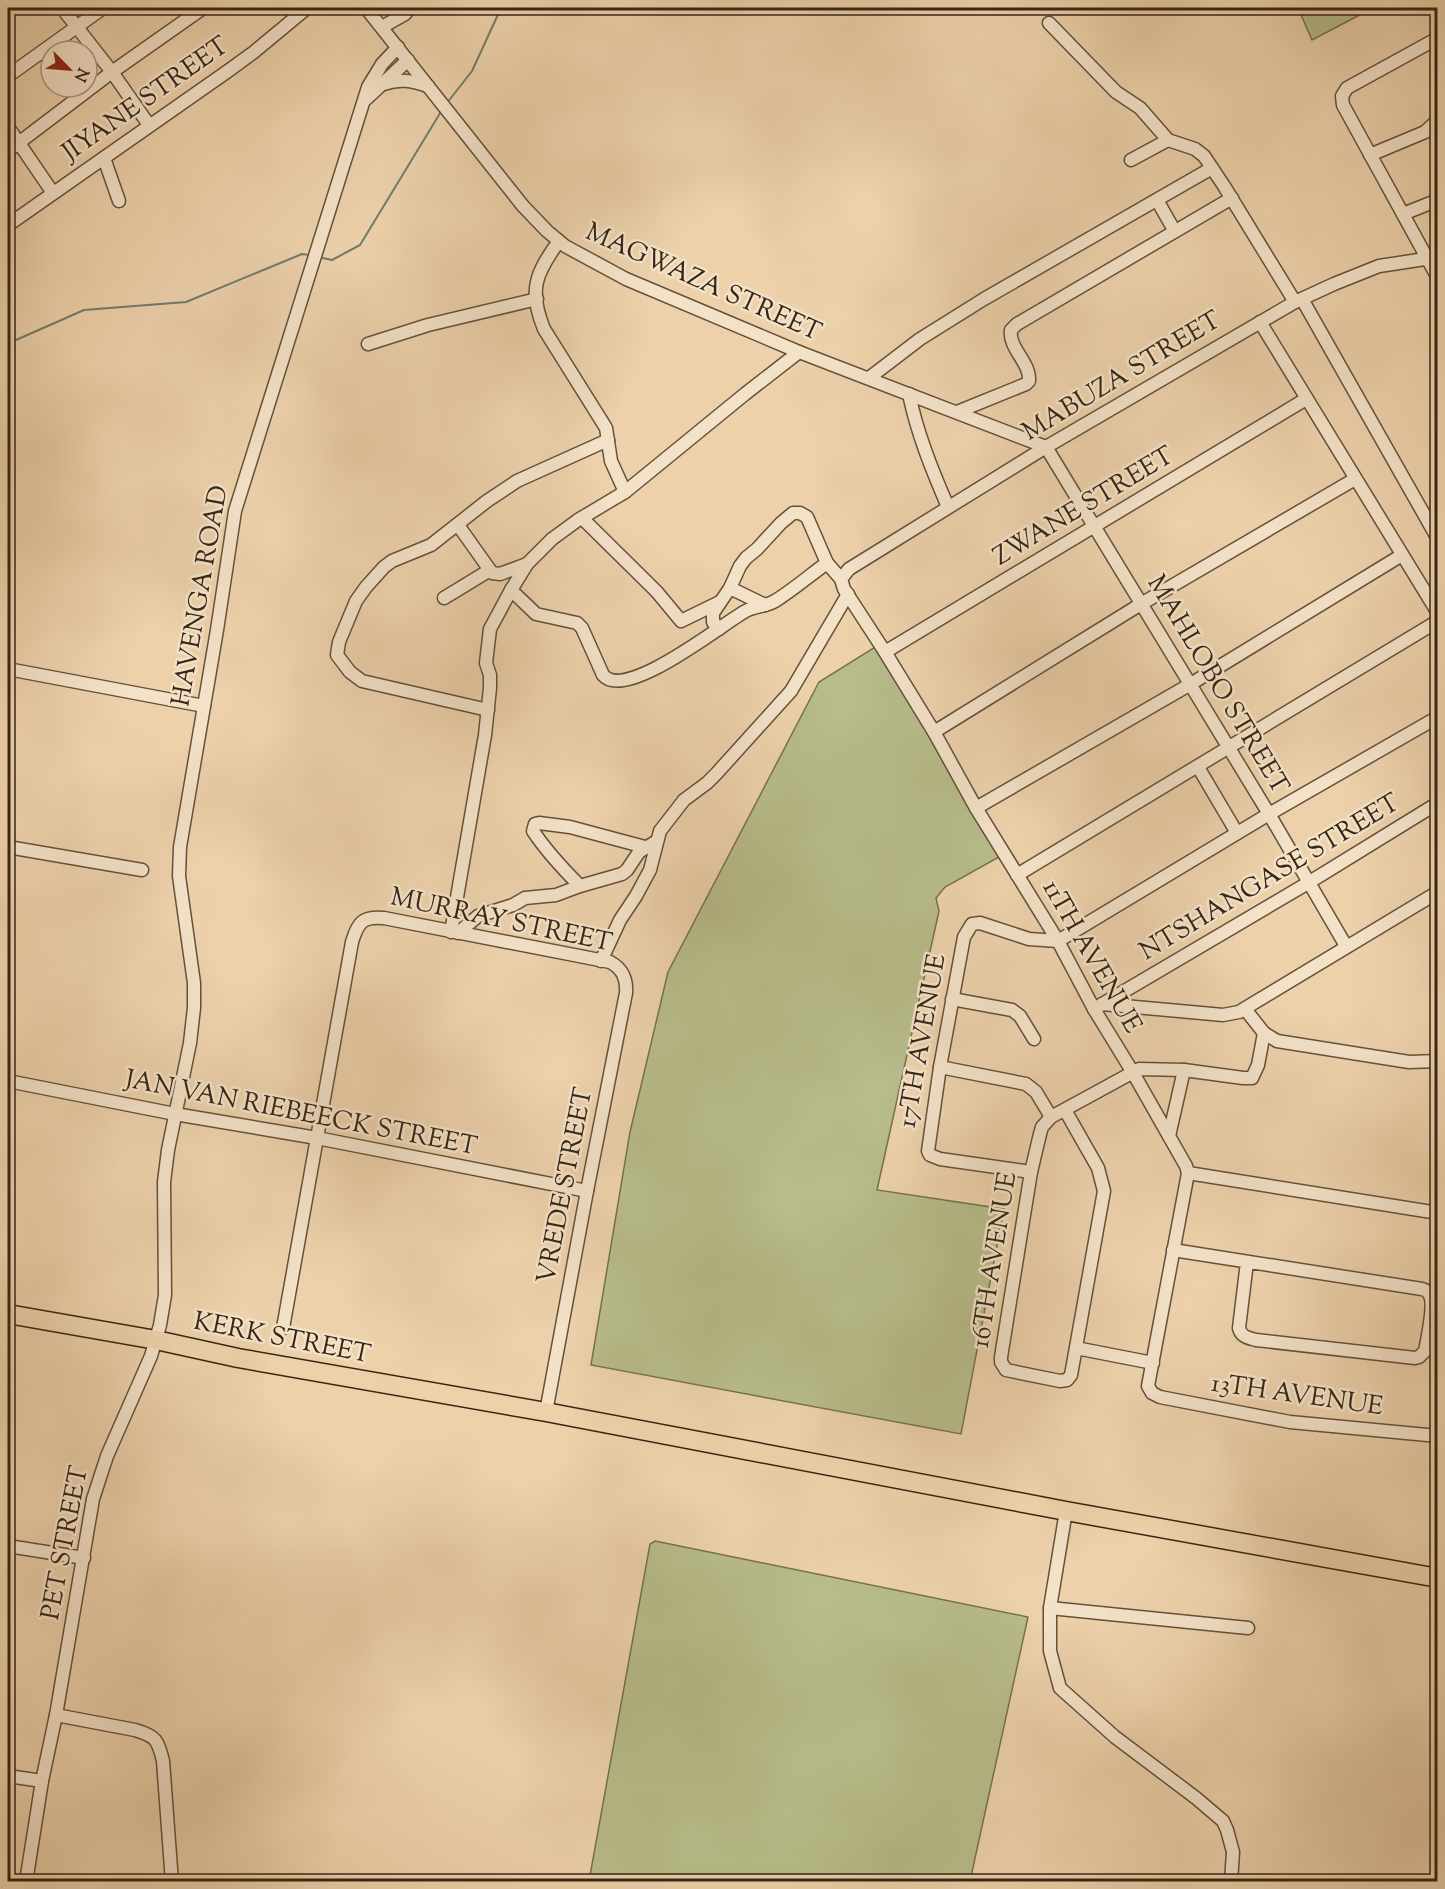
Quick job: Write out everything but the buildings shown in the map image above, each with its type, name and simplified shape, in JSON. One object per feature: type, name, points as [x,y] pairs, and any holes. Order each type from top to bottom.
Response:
[{"type":"highway","name":"KERK STREET","points":[[8,1314],[1437,1578]]},
{"type":"street","points":[[62,8],[112,72],[149,125]]},
{"type":"street","points":[[8,76],[103,8]]},
{"type":"street","points":[[8,151],[112,72],[203,8]]},
{"type":"street","name":"JIYANE STREET","points":[[8,225],[254,52],[307,8]]},
{"type":"street","name":"MAGWAZA STREET","points":[[366,8],[524,206],[559,241],[579,255],[627,279],[799,352],[1046,447]]},
{"type":"street","points":[[382,27],[405,14],[410,8]]},
{"type":"street","points":[[1048,23],[1116,92],[1140,108],[1168,140],[1199,153],[1212,168],[1298,301],[1437,539]]},
{"type":"street","points":[[1437,38],[1347,88],[1342,96],[1343,105],[1370,155],[1403,214],[1432,257],[1437,278]]},
{"type":"street","name":"HAVENGA ROAD","points":[[176,1114],[190,1043],[195,996],[179,863],[189,788],[235,511],[368,87],[374,75],[398,47]]},
{"type":"street","name":"HAVENGA ROAD","points":[[365,100],[408,60]]},
{"type":"street","points":[[381,84],[406,80],[432,91]]},
{"type":"street","points":[[1370,155],[1425,132],[1437,120]]},
{"type":"street","points":[[8,127],[53,193]]},
{"type":"street","points":[[1131,160],[1168,140]]},
{"type":"street","points":[[105,158],[119,201]]},
{"type":"street","points":[[869,378],[911,345],[984,299],[1212,168]]},
{"type":"street","points":[[957,412],[1029,381],[1028,371],[1011,339],[1010,332],[1013,327],[1174,230],[1232,198]]},
{"type":"street","points":[[1157,200],[1174,230]]},
{"type":"street","points":[[1403,214],[1437,200]]},
{"type":"street","points":[[559,241],[541,267],[537,279],[539,316],[544,328],[606,428],[611,461],[626,492]]},
{"type":"street","name":"MABUZA STREET","points":[[843,576],[948,507],[1046,447],[1298,301],[1379,266],[1432,257]]},
{"type":"street","points":[[368,344],[428,325],[537,299]]},
{"type":"street","points":[[1260,322],[1437,613]]},
{"type":"street","points":[[455,932],[488,710],[490,675],[486,660],[490,629],[511,590],[527,564],[552,539],[626,492],[799,352]]},
{"type":"street","points":[[909,394],[928,460],[948,507]]},
{"type":"street","name":"ZWANE STREET","points":[[885,652],[1306,399]]},
{"type":"street","points":[[488,710],[362,681],[350,672],[337,655],[339,642],[351,612],[375,575],[392,561],[431,545],[517,481],[608,440]]},
{"type":"street","name":"MAHLOBO STREET","points":[[1046,447],[1269,814],[1346,946]]},
{"type":"street","points":[[934,732],[1141,604],[1355,479]]},
{"type":"street","name":"11TH AVENUE","points":[[730,588],[746,558],[781,523],[793,513],[800,513],[807,517],[827,563],[843,576],[848,594],[934,732],[976,808],[1098,1006],[1188,1173]]},
{"type":"street","points":[[582,518],[657,592],[681,621],[720,602]]},
{"type":"street","points":[[458,525],[490,570],[498,575],[527,564]]},
{"type":"street","points":[[976,808],[1190,685],[1402,555]]},
{"type":"street","points":[[511,590],[537,614],[580,625],[599,669],[605,679],[613,682],[664,665],[746,611],[775,601],[827,563]]},
{"type":"street","points":[[444,598],[490,570]]},
{"type":"street","points":[[719,629],[713,622],[714,609],[730,588],[765,605]]},
{"type":"street","points":[[601,961],[620,920],[650,870],[660,831],[684,800],[716,774],[791,691],[848,594]]},
{"type":"street","points":[[1017,875],[1437,621]]},
{"type":"street","points":[[8,669],[204,706]]},
{"type":"street","points":[[1058,941],[1269,814],[1437,717]]},
{"type":"street","points":[[1198,767],[1237,833]]},
{"type":"street","name":"NTSHANGASE STREET","points":[[1098,1006],[1308,883],[1437,803]]},
{"type":"street","points":[[579,886],[544,847],[534,831],[535,824],[570,827],[645,848]]},
{"type":"street","points":[[455,932],[486,913],[513,905],[525,898],[556,895],[624,873],[636,856],[657,841]]},
{"type":"street","points":[[8,848],[142,870]]},
{"type":"street","points":[[1098,1006],[1231,1014],[1245,1009],[1437,892]]},
{"type":"street","name":"MURRAY STREET","points":[[317,1138],[352,942],[358,925],[364,920],[372,917],[399,920],[610,962],[620,970]]},
{"type":"street","name":"17TH AVENUE","points":[[1031,1172],[947,1160],[930,1155],[928,1148],[952,999],[964,937],[968,928],[973,923],[986,924],[1029,939],[1058,941]]},
{"type":"street","name":"VREDE STREET","points":[[546,1412],[626,993],[626,981],[620,970]]},
{"type":"street","points":[[952,999],[1012,1010],[1020,1016],[1034,1040]]},
{"type":"street","points":[[1245,1009],[1264,1033],[1282,1042],[1410,1062],[1437,1061]]},
{"type":"street","points":[[940,1067],[1026,1084],[1036,1092],[1051,1117],[1132,1071],[1145,1068],[1252,1078],[1258,1065],[1264,1033]]},
{"type":"street","points":[[1169,1136],[1184,1070]]},
{"type":"street","name":"JAN VAN RIEBEECK STREET","points":[[8,1081],[587,1191]]},
{"type":"street","name":"16TH AVENUE","points":[[1051,1117],[1042,1127],[1031,1172],[1002,1341],[1001,1362],[1004,1368],[1011,1372],[1063,1381],[1071,1375],[1104,1191],[1098,1168],[1065,1110]]},
{"type":"street","name":"PET STREET","points":[[26,1881],[93,1499],[98,1481],[144,1376],[160,1325],[165,1295],[164,1182],[176,1114]]},
{"type":"street","points":[[283,1328],[317,1138]]},
{"type":"street","points":[[1076,1348],[1153,1363],[1188,1173],[1437,1213]]},
{"type":"street","points":[[1173,1250],[1425,1290],[1430,1294],[1431,1303],[1425,1351],[1415,1358],[1246,1337],[1239,1329],[1247,1262]]},
{"type":"street","name":"13TH AVENUE","points":[[1153,1363],[1148,1386],[1152,1393],[1160,1397],[1290,1422],[1437,1436]]},
{"type":"street","points":[[1066,1511],[1050,1608],[1050,1651],[1060,1688],[1115,1737],[1223,1821],[1233,1852],[1231,1881]]},
{"type":"street","points":[[8,1546],[84,1558]]},
{"type":"street","points":[[1050,1608],[1248,1628]]},
{"type":"street","points":[[56,1715],[135,1730],[148,1734],[158,1742],[163,1761],[172,1881]]},
{"type":"street","points":[[8,1776],[42,1781]]},
{"type":"green space","points":[[1298,8],[1373,8],[1312,40]]},
{"type":"green space","points":[[880,644],[1008,852],[945,887],[936,898],[939,911],[877,1190],[1004,1209],[961,1434],[591,1365],[630,1132],[668,972],[819,682]]},
{"type":"green space","points":[[655,1541],[1028,1617],[970,1881],[589,1881],[650,1544]]},
{"type":"waterway","points":[[447,103],[472,71],[501,8]]},
{"type":"waterway","points":[[318,257],[332,260],[360,245],[442,110]]},
{"type":"waterway","points":[[8,342],[84,310],[186,302],[302,254],[309,255]]}]
